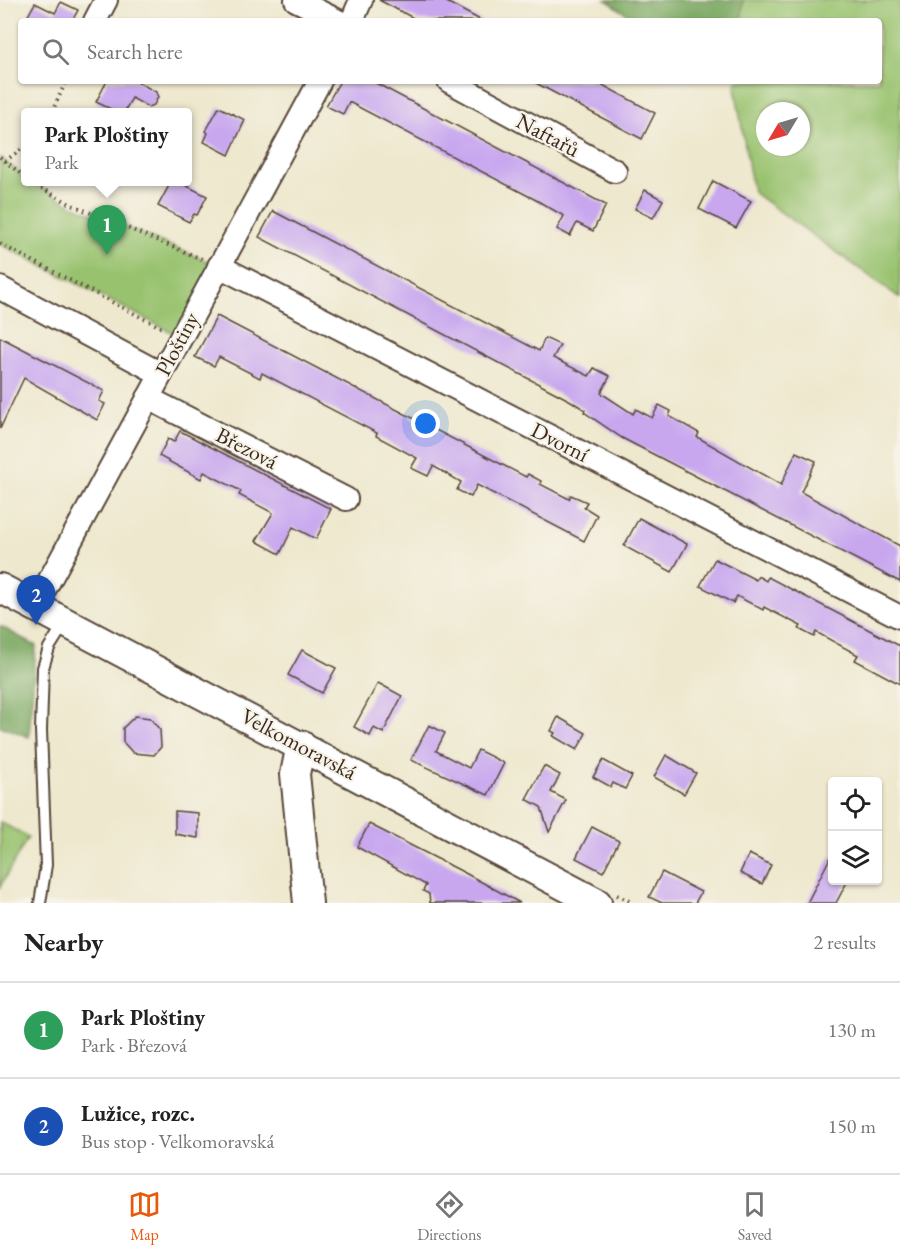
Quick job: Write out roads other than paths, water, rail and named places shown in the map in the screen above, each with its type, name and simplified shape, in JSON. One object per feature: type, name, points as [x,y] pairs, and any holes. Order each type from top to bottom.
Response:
[{"type":"street","points":[[97,18],[106,0]]},
{"type":"street","points":[[296,0],[332,18]]},
{"type":"street","points":[[353,18],[361,0]]},
{"type":"street","name":"Ploštiny","points":[[35,607],[318,84]]},
{"type":"street","name":"Naftařů","points":[[455,84],[615,171]]},
{"type":"street","name":"Dvorní","points":[[219,266],[900,617]]},
{"type":"street","points":[[0,288],[161,374]]},
{"type":"street","name":"Březová","points":[[148,398],[346,499]]},
{"type":"street","name":"Velkomoravská","points":[[0,588],[597,903]]},
{"type":"street","points":[[301,745],[295,774],[308,903]]},
{"type":"lane","points":[[40,903],[46,865],[41,730],[43,668],[49,648],[65,622]]},
{"type":"place","name":"Park Ploštiny","points":[[107,255]]},
{"type":"place","name":"Lužice, rozc.","points":[[36,625]]}]
